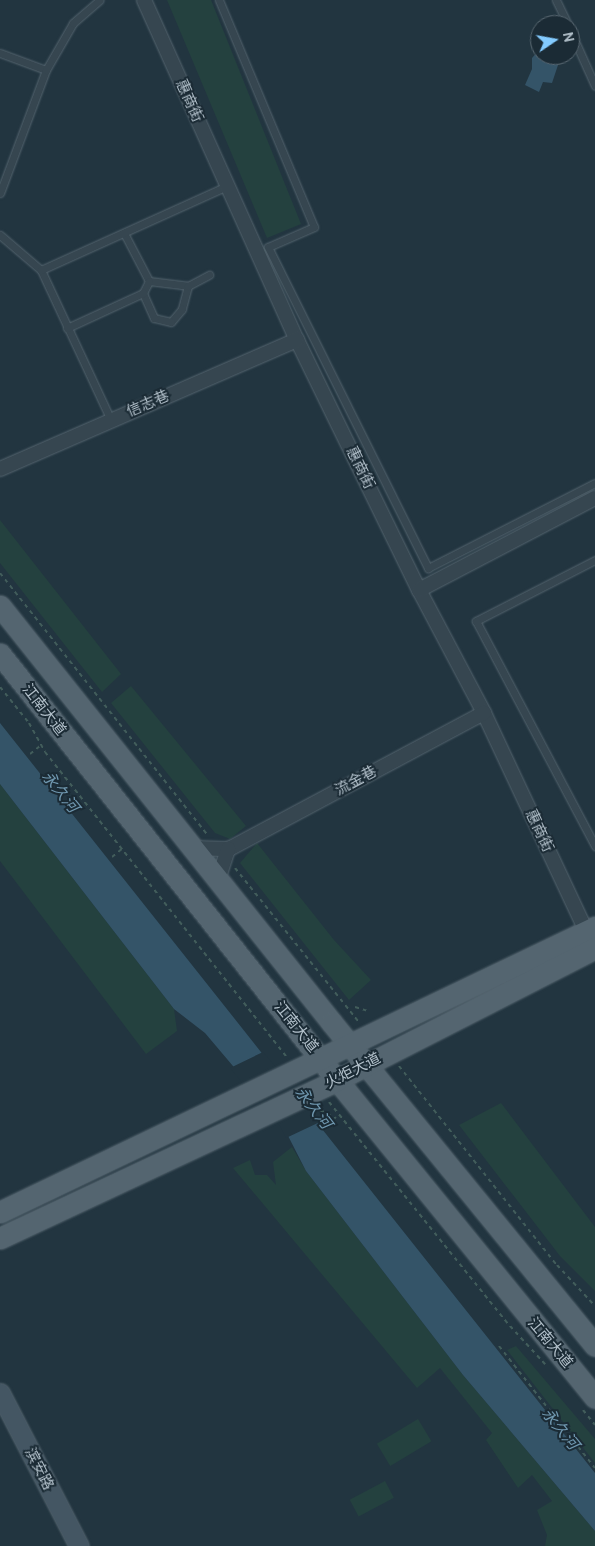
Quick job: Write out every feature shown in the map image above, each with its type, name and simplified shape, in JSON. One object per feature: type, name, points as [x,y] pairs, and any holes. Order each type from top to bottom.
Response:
[{"type":"main road","name":"江南大道","points":[[0,606],[195,848],[218,880],[351,1046],[595,1345]]},
{"type":"main road","name":"江南大道","points":[[0,654],[322,1058],[337,1080],[595,1398]]},
{"type":"main road","name":"火炬大道","points":[[0,1212],[236,1101],[322,1058],[592,936]]},
{"type":"main road","name":"火炬大道","points":[[0,1238],[367,1065],[592,936]]},
{"type":"street","name":"惠商街","points":[[144,0],[297,340],[419,590],[484,713],[592,936]]},
{"type":"street","name":"信志巷","points":[[0,469],[297,340]]},
{"type":"street","points":[[419,590],[595,498]]},
{"type":"street","name":"流金巷","points":[[224,852],[484,713]]},
{"type":"street","points":[[195,848],[224,852],[218,880]]},
{"type":"street","name":"滨安路","points":[[0,1393],[79,1546]]},
{"type":"lane","points":[[0,193],[46,70],[73,23],[99,0]]},
{"type":"lane","points":[[219,0],[314,227],[268,248],[428,568],[595,483]]},
{"type":"lane","points":[[556,0],[563,15]]},
{"type":"lane","points":[[580,52],[595,86]]},
{"type":"lane","points":[[0,53],[46,70]]},
{"type":"lane","points":[[41,270],[227,186]]},
{"type":"lane","points":[[124,233],[149,281]]},
{"type":"lane","points":[[0,235],[41,270],[111,420]]},
{"type":"lane","points":[[149,281],[188,286],[209,275]]},
{"type":"lane","points":[[68,328],[143,293],[149,281]]},
{"type":"lane","points":[[143,293],[154,318],[171,322],[182,309],[188,286]]},
{"type":"lane","points":[[595,560],[476,621],[595,846]]},
{"type":"path","points":[[0,573],[371,1036]]},
{"type":"path","points":[[30,754],[41,744]]},
{"type":"path","points":[[112,857],[122,849]]},
{"type":"path","points":[[355,1007],[368,1011]]},
{"type":"path","points":[[387,1053],[558,1265],[595,1306]]},
{"type":"path","points":[[320,1110],[336,1118]]},
{"type":"path","points":[[499,1346],[595,1468]]},
{"type":"green space","points":[[167,0],[211,0],[301,224],[267,238]]},
{"type":"green space","points":[[0,520],[121,674],[102,692],[0,563]]},
{"type":"green space","points":[[131,686],[246,826],[230,839],[215,833],[111,703]]},
{"type":"green space","points":[[0,784],[174,1009],[177,1031],[146,1054],[0,861]]},
{"type":"green space","points":[[257,843],[334,940],[371,980],[349,1000],[240,863]]},
{"type":"green space","points":[[501,1103],[595,1227],[595,1291],[560,1256],[459,1125]]},
{"type":"green space","points":[[292,1147],[306,1171],[463,1375],[595,1531],[595,1546],[545,1546],[547,1535],[537,1510],[552,1501],[532,1475],[518,1488],[486,1440],[492,1433],[440,1368],[417,1388],[233,1168],[250,1160],[255,1175],[267,1175],[276,1185],[273,1162]]},
{"type":"green space","points":[[516,1346],[595,1439],[595,1463],[507,1350]]},
{"type":"green space","points":[[418,1419],[431,1441],[390,1466],[377,1444]]},
{"type":"green space","points":[[385,1481],[394,1498],[359,1517],[350,1500]]},
{"type":"water","points":[[532,65],[558,65],[552,83],[543,82],[539,92],[525,85]]},
{"type":"water","name":"永久河","points":[[0,723],[595,1473],[595,1531],[463,1375],[306,1171],[282,1124],[205,1033],[174,1009],[0,784]]},
{"type":"pier","points":[[263,1052],[322,1121],[286,1138],[280,1126],[230,1068]]}]
